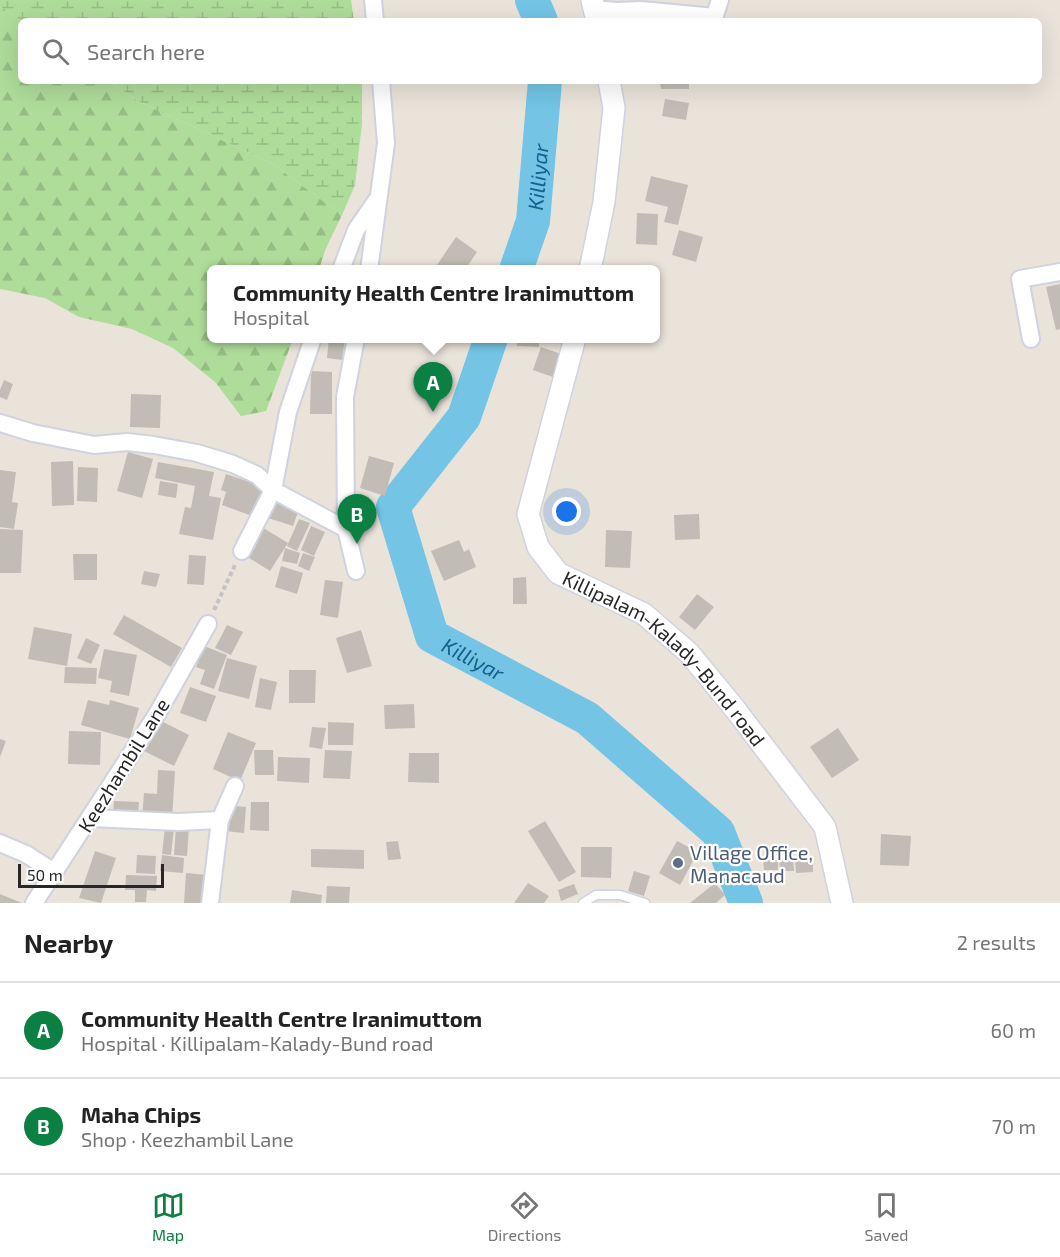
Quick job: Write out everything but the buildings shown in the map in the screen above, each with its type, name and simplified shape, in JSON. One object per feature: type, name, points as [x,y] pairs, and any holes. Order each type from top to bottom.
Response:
[{"type":"street","points":[[374,0],[375,18]]},
{"type":"street","points":[[714,18],[720,0]]},
{"type":"street","points":[[594,10],[641,10],[706,18]]},
{"type":"street","points":[[370,265],[386,143],[381,84]]},
{"type":"street","points":[[591,265],[604,202],[614,108],[610,84]]},
{"type":"street","points":[[342,265],[356,230],[379,198]]},
{"type":"street","points":[[1031,339],[1020,279],[1060,272]]},
{"type":"street","points":[[242,551],[273,490],[288,412],[312,343]]},
{"type":"street","points":[[355,343],[345,396],[346,529],[356,571]]},
{"type":"street","name":"Killipalam-Kalady-Bund road","points":[[574,343],[528,514],[538,548],[558,573],[644,614],[689,652],[825,826],[842,903]]},
{"type":"street","points":[[0,423],[33,433],[94,445],[128,442],[154,445],[197,453],[233,464],[257,475],[273,490],[346,529]]},
{"type":"street","name":"Keezhambil Lane","points":[[34,903],[157,714],[208,624]]},
{"type":"street","points":[[210,903],[220,820],[235,786]]},
{"type":"street","points":[[90,818],[178,822],[220,820]]},
{"type":"street","points":[[0,843],[26,854],[54,872]]},
{"type":"lane","points":[[583,903],[596,895],[620,895],[645,903]]},
{"type":"path","points":[[208,624],[242,551]]},
{"type":"green space","points":[[0,0],[351,0],[354,18],[18,18],[0,6]]},
{"type":"green space","points":[[0,6],[18,18],[18,84],[113,84],[138,101],[273,164],[342,215],[320,265],[207,265],[207,343],[292,343],[266,411],[241,416],[215,382],[173,348],[132,329],[79,317],[45,298],[0,289]]},
{"type":"green space","points":[[113,84],[362,84],[362,123],[355,185],[342,215],[273,164],[138,101]]},
{"type":"waterway","name":"Killiyar","points":[[532,0],[540,18]]},
{"type":"waterway","name":"Killiyar","points":[[518,265],[533,221],[545,84]]},
{"type":"waterway","name":"Killiyar","points":[[489,343],[464,417],[393,507],[432,636],[587,718],[718,832],[746,903]]},
{"type":"place","name":"Community Health Centre Iranimuttom","points":[[433,412]]},
{"type":"place","name":"Maha Chips","points":[[357,544]]},
{"type":"place","name":"Village Office, Manacaud","points":[[678,863]]}]
